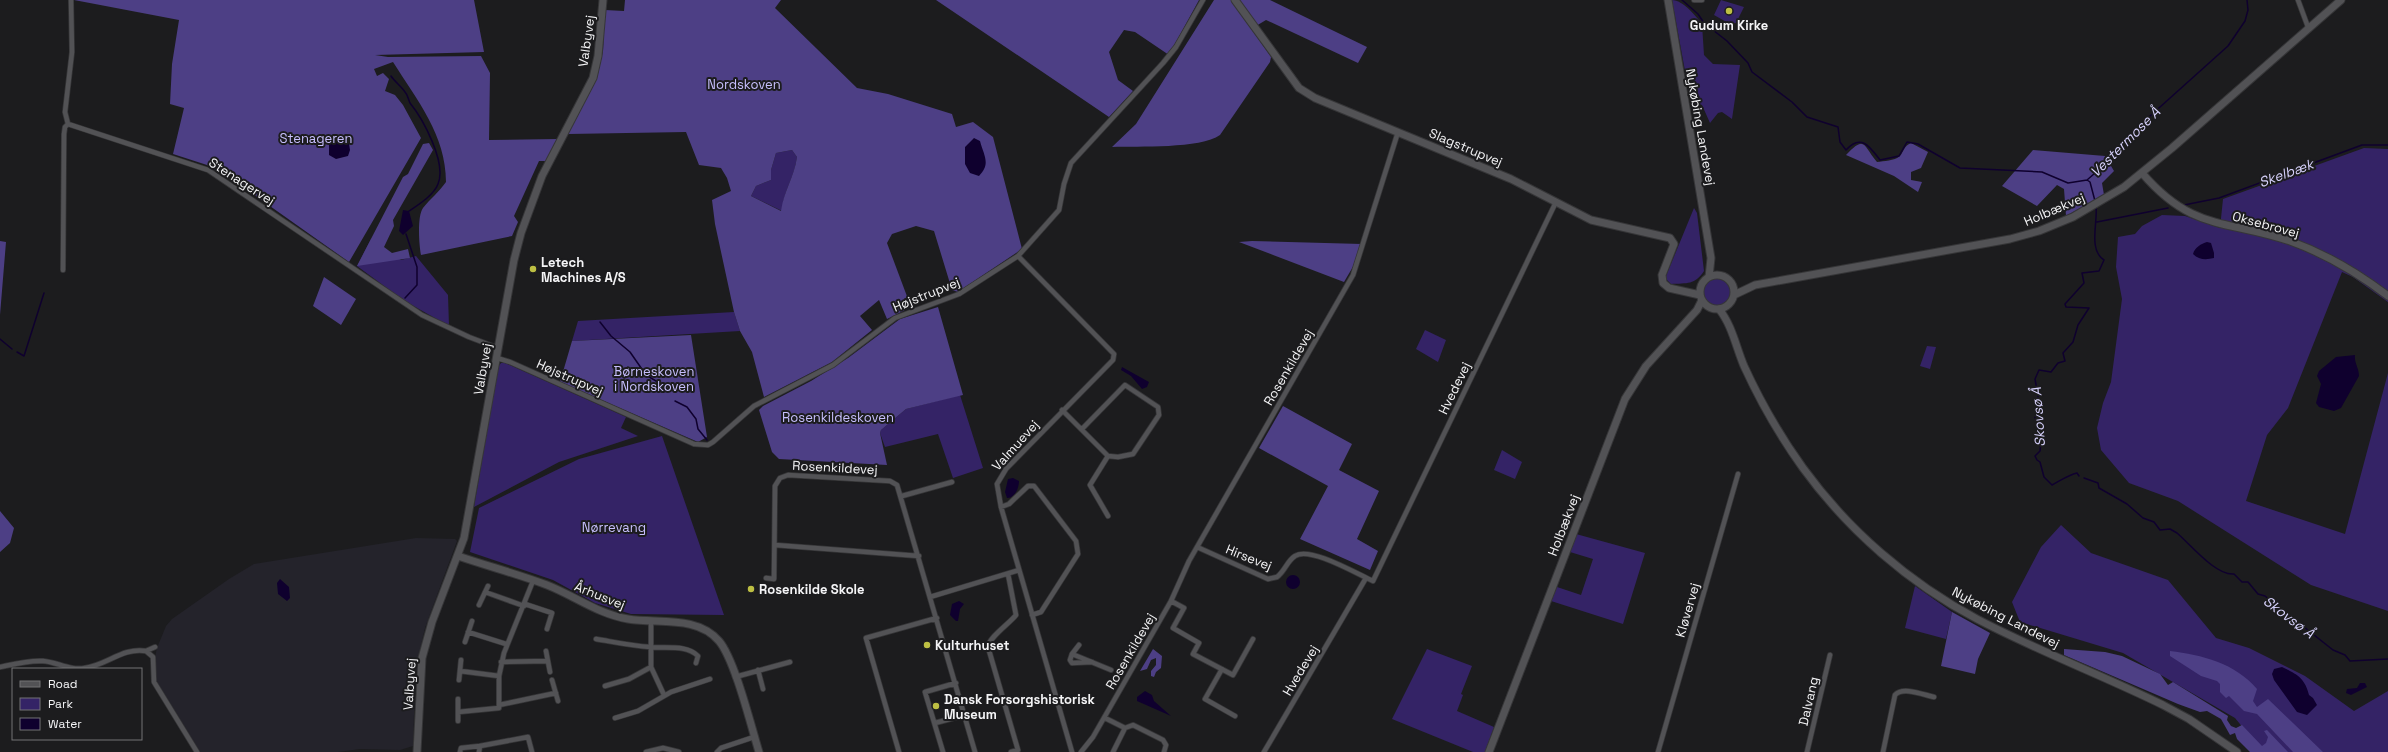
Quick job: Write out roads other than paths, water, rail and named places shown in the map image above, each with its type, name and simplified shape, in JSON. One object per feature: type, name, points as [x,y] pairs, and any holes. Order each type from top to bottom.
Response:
[{"type":"street","points":[[63,270],[64,134],[65,127],[68,124],[65,112],[72,52],[70,0]]},
{"type":"street","name":"Valbyvej","points":[[417,752],[420,676],[424,651],[432,622],[458,556],[467,523],[514,260],[529,209],[549,162],[593,78],[599,54],[603,0]]},
{"type":"street","name":"Højstrupvej","points":[[497,358],[510,362],[694,444],[708,445],[754,406],[833,365],[895,318],[958,294],[1018,256],[1059,210],[1064,184],[1071,163],[1176,47],[1203,0]]},
{"type":"street","name":"Slagstrupvej","points":[[1235,0],[1299,88],[1315,98],[1511,179],[1555,204],[1601,224],[1649,233],[1672,240],[1674,247],[1662,278],[1666,287],[1672,289]]},
{"type":"street","name":"Nykøbing Landevej","points":[[1668,0],[1711,258],[1718,275]]},
{"type":"street","points":[[1694,0],[1702,0]]},
{"type":"street","points":[[2298,0],[2308,27]]},
{"type":"street","name":"Holbækvej","points":[[1734,295],[1755,286],[2010,239],[2058,223],[2095,205],[2142,173],[2340,0]]},
{"type":"street","name":"Stenagervej","points":[[68,124],[208,170],[422,315],[469,337],[498,348]]},
{"type":"street","name":"Rosenkildevej","points":[[1081,752],[1089,744],[1105,718],[1171,601],[1197,547],[1354,275],[1398,132]]},
{"type":"street","name":"Oksebrovej","points":[[2142,173],[2168,200],[2185,212],[2220,225],[2278,238],[2305,247],[2354,272],[2388,296]]},
{"type":"street","name":"Hvedevej","points":[[1373,581],[1555,204]]},
{"type":"street","name":"Valmuevej","points":[[1018,256],[1114,354],[1113,360],[1062,410],[1000,476],[997,494],[1072,752]]},
{"type":"street","name":"Nykøbing Landevej","points":[[1709,277],[1711,258]]},
{"type":"street","points":[[1672,289],[1701,298],[1709,307],[1719,309],[1727,306],[1734,295],[1733,285],[1727,278],[1718,275],[1709,277],[1701,287],[1701,298]]},
{"type":"street","name":"Holbækvej","points":[[1733,285],[1755,286]]},
{"type":"street","points":[[1672,289],[1701,287]]},
{"type":"street","name":"Holbækvej","points":[[1489,752],[1625,399],[1646,366],[1686,322],[1701,298]]},
{"type":"street","name":"Nykøbing Landevej","points":[[1727,306],[1731,330]]},
{"type":"street","name":"Holbækvej","points":[[1686,322],[1709,307]]},
{"type":"street","name":"Nykøbing Landevej","points":[[1719,309],[1731,330],[1744,365],[1766,409],[1804,468],[1843,515],[1895,564],[1942,598],[1976,618],[2163,705],[2194,723],[2237,752]]},
{"type":"street","points":[[1062,410],[1108,456],[1118,457],[1133,454],[1159,415],[1158,407],[1125,385],[1082,429]]},
{"type":"street","points":[[1108,456],[1090,485],[1108,516]]},
{"type":"street","name":"Kløvervej","points":[[1658,752],[1738,474]]},
{"type":"street","name":"Rosenkildevej","points":[[766,578],[774,579],[775,486],[784,476],[890,481],[897,485],[902,496],[975,752]]},
{"type":"street","points":[[902,496],[952,482]]},
{"type":"street","points":[[1000,507],[1009,504],[1028,486],[1034,486],[1076,541],[1078,554],[1041,612],[1032,616]]},
{"type":"street","points":[[775,545],[919,556]]},
{"type":"street","name":"Hirsevej","points":[[1197,547],[1268,579],[1277,577],[1291,559],[1299,553],[1305,553],[1318,556],[1373,581]]},
{"type":"street","name":"Århusvej","points":[[458,556],[533,581],[606,614],[651,622],[693,624],[711,633],[724,649],[735,677],[759,752]]},
{"type":"street","points":[[930,597],[1019,570]]},
{"type":"street","points":[[1008,574],[1016,615],[1010,623],[991,639],[988,647],[1018,750],[1011,752]]},
{"type":"street","name":"Hvedevej","points":[[1264,752],[1366,578]]},
{"type":"street","points":[[499,705],[499,676],[501,662],[506,644],[533,581]]},
{"type":"street","points":[[479,605],[488,586]]},
{"type":"street","points":[[486,592],[552,613],[547,629]]},
{"type":"street","name":"Rosenkildevej","points":[[1171,601],[1184,608],[1173,628],[1199,643],[1194,654],[1222,669]]},
{"type":"street","points":[[899,752],[866,638],[937,618]]},
{"type":"street","points":[[465,642],[472,621]]},
{"type":"street","points":[[651,622],[651,667],[664,695]]},
{"type":"street","points":[[468,632],[506,644]]},
{"type":"street","points":[[596,639],[650,647],[671,647],[695,652],[698,656],[696,663]]},
{"type":"street","points":[[1235,716],[1205,699],[1222,669],[1233,675],[1253,639]]},
{"type":"street","points":[[1072,654],[1079,645]]},
{"type":"street","points":[[87,668],[102,664],[128,651],[146,651],[156,647]]},
{"type":"street","points":[[146,651],[153,657],[154,682],[197,752]]},
{"type":"street","points":[[546,651],[550,672]]},
{"type":"street","name":"Rosenkildevej","points":[[1093,662],[1072,663],[1070,660],[1072,654],[1093,662],[1111,670]]},
{"type":"street","name":"Dalvang","points":[[1807,752],[1830,655]]},
{"type":"street","points":[[459,680],[461,660]]},
{"type":"street","points":[[0,667],[43,661],[70,668]]},
{"type":"street","points":[[501,662],[548,661]]},
{"type":"street","points":[[735,677],[790,662]]},
{"type":"street","points":[[605,686],[629,678],[651,667]]},
{"type":"street","points":[[758,670],[764,689]]},
{"type":"street","points":[[460,671],[499,676]]},
{"type":"street","points":[[615,718],[638,711],[664,695],[710,679]]},
{"type":"street","points":[[552,680],[558,701]]},
{"type":"street","points":[[943,752],[925,692],[956,682]]},
{"type":"street","points":[[1883,752],[1895,695],[1898,692],[1904,691],[1934,696]]},
{"type":"street","points":[[458,712],[499,708],[499,705],[556,693]]},
{"type":"street","points":[[458,699],[458,721]]},
{"type":"street","points":[[935,723],[965,715]]},
{"type":"street","points":[[1105,718],[1125,728]]},
{"type":"street","points":[[1113,752],[1125,728],[1133,725],[1164,740],[1166,744],[1164,752]]},
{"type":"street","points":[[460,752],[461,748],[503,743],[528,736],[532,752]]},
{"type":"street","points":[[718,752],[721,748],[754,737]]},
{"type":"street","points":[[479,752],[480,746]]},
{"type":"street","points":[[646,752],[663,748],[679,752]]},
{"type":"water","points":[[341,135],[348,137],[350,150],[348,156],[336,159],[329,155],[329,143]]},
{"type":"water","points":[[974,138],[980,141],[986,160],[985,168],[979,176],[970,173],[965,164],[965,147]]},
{"type":"water","points":[[403,210],[409,211],[413,226],[403,235],[399,231]]},
{"type":"water","points":[[2207,242],[2211,243],[2214,258],[2203,259],[2193,254],[2198,246]]},
{"type":"water","points":[[2355,355],[2359,376],[2341,408],[2334,411],[2319,407],[2316,403],[2321,384],[2317,376],[2319,371],[2336,357]]},
{"type":"water","points":[[1122,367],[1149,382],[1147,387],[1142,389],[1131,376],[1121,370]]},
{"type":"water","points":[[1013,478],[1019,481],[1018,487],[1016,492],[1010,498],[1007,498],[1005,492],[1008,479]]},
{"type":"water","points":[[1290,575],[1296,575],[1300,579],[1300,585],[1296,589],[1290,589],[1286,585],[1286,579]]},
{"type":"water","points":[[280,579],[289,587],[290,598],[287,601],[278,594],[277,583]]},
{"type":"water","points":[[959,601],[964,604],[960,609],[958,621],[956,621],[950,615],[952,604]]},
{"type":"water","points":[[2282,667],[2300,677],[2305,684],[2309,695],[2313,698],[2317,705],[2307,715],[2297,712],[2274,680],[2272,674],[2274,669]]},
{"type":"water","points":[[2360,683],[2365,683],[2367,687],[2351,695],[2346,693],[2347,689],[2357,688]]},
{"type":"water","points":[[1145,691],[1152,695],[1154,701],[1171,716],[1137,701],[1137,697]]},
{"type":"waterway","name":"Vestermose Å","points":[[1682,0],[1698,14],[1704,23],[1727,41],[1748,63],[1752,72],[1792,102],[1807,117],[1838,127],[1840,142],[1846,150],[1851,145],[1861,142],[1869,147],[1880,160],[1899,156],[1907,142],[1918,144],[1960,168],[2042,172],[2068,183],[2087,180],[2110,160],[2150,116],[2228,46],[2245,21],[2248,10],[2247,0]]},
{"type":"waterway","points":[[391,76],[406,93],[410,103],[427,130],[437,153],[439,165],[440,175],[436,188],[425,199],[409,211]]},
{"type":"waterway","name":"Skelbæk","points":[[2184,205],[2219,198],[2362,145],[2388,145]]},
{"type":"waterway","points":[[2087,180],[2090,182],[2095,201]]},
{"type":"waterway","name":"Skovsø Å","points":[[2079,476],[2077,473],[2052,485],[2044,477],[2040,462],[2035,456],[2040,451],[2041,441],[2037,438],[2039,433],[2035,417],[2040,407],[2035,379],[2039,370],[2051,372],[2058,363],[2065,361],[2063,353],[2073,342],[2078,325],[2089,308],[2066,307],[2065,304],[2084,283],[2082,273],[2099,271],[2104,260],[2096,250],[2096,207]]},
{"type":"waterway","name":"Skelbæk","points":[[2097,222],[2168,208]]},
{"type":"waterway","points":[[405,298],[417,285],[417,267],[406,234]]},
{"type":"waterway","points":[[17,352],[24,356],[44,293]]},
{"type":"waterway","points":[[600,322],[611,336],[630,352],[646,375],[661,384],[666,390]]},
{"type":"waterway","points":[[0,339],[12,349]]},
{"type":"waterway","points":[[675,401],[687,407],[696,419],[698,429],[707,440]]},
{"type":"waterway","name":"Skovsø Å","points":[[2084,478],[2098,483],[2099,488],[2127,504],[2143,518],[2154,522],[2160,530],[2170,529],[2177,533],[2212,565],[2219,570],[2234,574],[2242,582],[2248,582],[2258,594],[2265,596],[2333,650],[2345,655],[2350,661],[2388,659]]},
{"type":"place","name":"Gudum Kirke","points":[[1729,11]]},
{"type":"place","name":"Letech Machines A/S","points":[[533,269]]},
{"type":"place","name":"Rosenkilde Skole","points":[[751,589]]},
{"type":"place","name":"Kulturhuset","points":[[927,645]]},
{"type":"place","name":"Dansk Forsorgshistorisk Museum","points":[[936,706]]},
{"type":"park label","name":"Nordskoven","points":[[744,84]]},
{"type":"park label","name":"Stenageren","points":[[316,138]]},
{"type":"park label","name":"Børneskoven i Nordskoven","points":[[654,378]]},
{"type":"park label","name":"Rosenkildeskoven","points":[[838,417]]},
{"type":"park label","name":"Nørrevang","points":[[614,527]]}]
